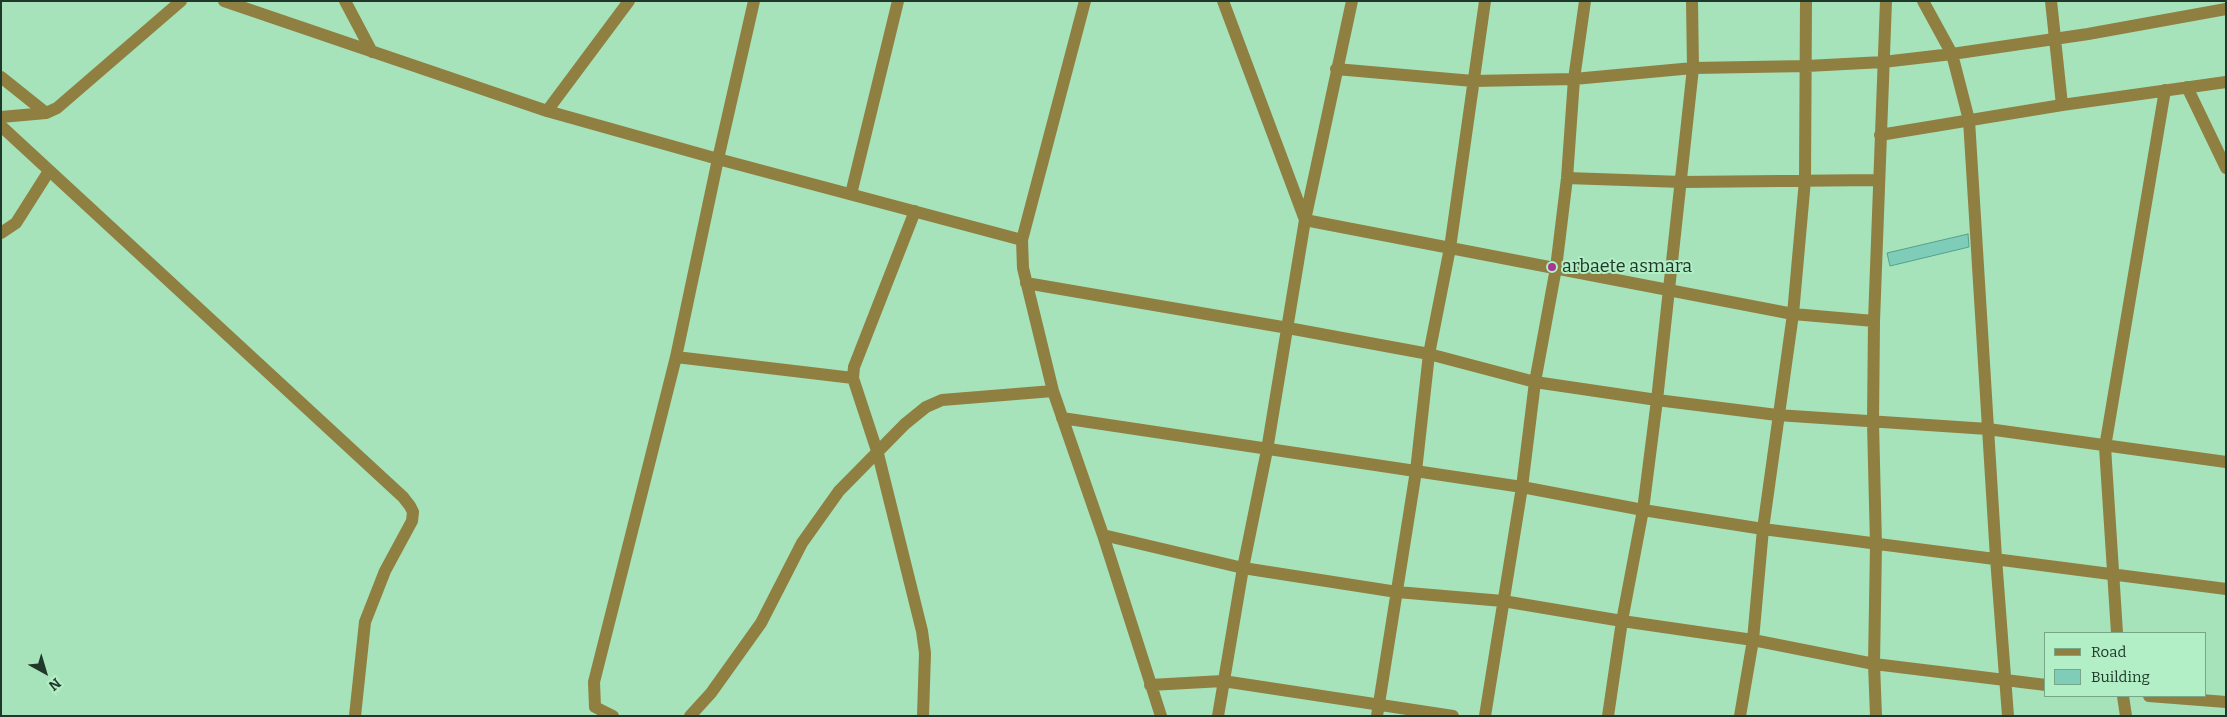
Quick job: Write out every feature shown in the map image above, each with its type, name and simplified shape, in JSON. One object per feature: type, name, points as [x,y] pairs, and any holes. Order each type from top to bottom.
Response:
[{"type":"street","points":[[1,116],[46,113],[57,108],[181,1]]},
{"type":"street","points":[[224,1],[546,112],[1022,240]]},
{"type":"street","points":[[345,1],[372,52]]},
{"type":"street","points":[[546,112],[629,1]]},
{"type":"street","points":[[613,716],[595,707],[594,682],[676,357],[754,1]]},
{"type":"street","points":[[851,194],[898,1]]},
{"type":"street","points":[[1085,1],[1022,240],[1026,283],[1053,391],[1103,535],[1161,716]]},
{"type":"street","points":[[1223,1],[1305,220]]},
{"type":"street","points":[[1218,716],[1243,568],[1267,450],[1305,220],[1352,1]]},
{"type":"street","points":[[1378,710],[1416,471],[1429,354],[1450,248],[1485,1]]},
{"type":"street","points":[[1485,716],[1502,600],[1522,487],[1535,382],[1556,268],[1567,178],[1574,79],[1585,1]]},
{"type":"street","points":[[1608,716],[1622,621],[1643,510],[1657,400],[1682,182],[1692,68],[1692,1]]},
{"type":"street","points":[[1740,716],[1752,640],[1762,528],[1777,414],[1793,314],[1804,180],[1807,66],[1806,1]]},
{"type":"street","points":[[1876,716],[1874,664],[1876,545],[1873,422],[1874,321],[1886,1]]},
{"type":"street","points":[[1923,1],[1952,54],[1969,120],[1996,558],[2008,716]]},
{"type":"street","points":[[2051,1],[2062,105]]},
{"type":"street","points":[[1336,69],[1473,81],[1574,79],[1692,68],[1807,66],[1883,62],[2055,39],[2226,8]]},
{"type":"street","points":[[1,77],[46,113]]},
{"type":"street","points":[[1880,135],[2062,105],[2226,82]]},
{"type":"street","points":[[2187,86],[2226,168]]},
{"type":"street","points":[[2117,632],[2105,446],[2165,90]]},
{"type":"street","points":[[1,126],[403,497],[410,506],[413,512],[412,521],[385,571],[365,622],[355,716]]},
{"type":"street","points":[[1,233],[16,223],[49,172]]},
{"type":"street","points":[[1567,178],[1682,182],[1878,180]]},
{"type":"street","points":[[915,211],[854,367],[853,378],[878,454],[922,631],[925,653],[923,716]]},
{"type":"street","points":[[1305,220],[1556,268],[1668,292],[1793,314],[1874,321]]},
{"type":"street","points":[[1026,283],[1429,354],[1535,382],[1657,400],[1777,414],[1988,430],[2226,462]]},
{"type":"street","points":[[676,357],[853,378]]},
{"type":"street","points":[[690,716],[712,693],[761,623],[802,543],[839,491],[878,454],[905,424],[926,407],[942,400],[1053,391]]},
{"type":"street","points":[[1062,418],[1522,487],[1643,510],[1876,545],[1996,558],[2112,576],[2226,589]]},
{"type":"street","points":[[1103,535],[1243,568],[1397,592],[1502,600],[1622,621],[1752,640],[1874,664],[2044,684]]},
{"type":"street","points":[[1150,685],[1223,681],[1378,710],[1453,716]]},
{"type":"street","points":[[2123,697],[2126,716]]},
{"type":"street","points":[[2162,697],[2226,702]]},
{"type":"building","points":[[1968,234],[1969,247],[1890,266],[1887,253]]},
{"type":"place","name":"arbaete asmara","points":[[1552,267]]}]
